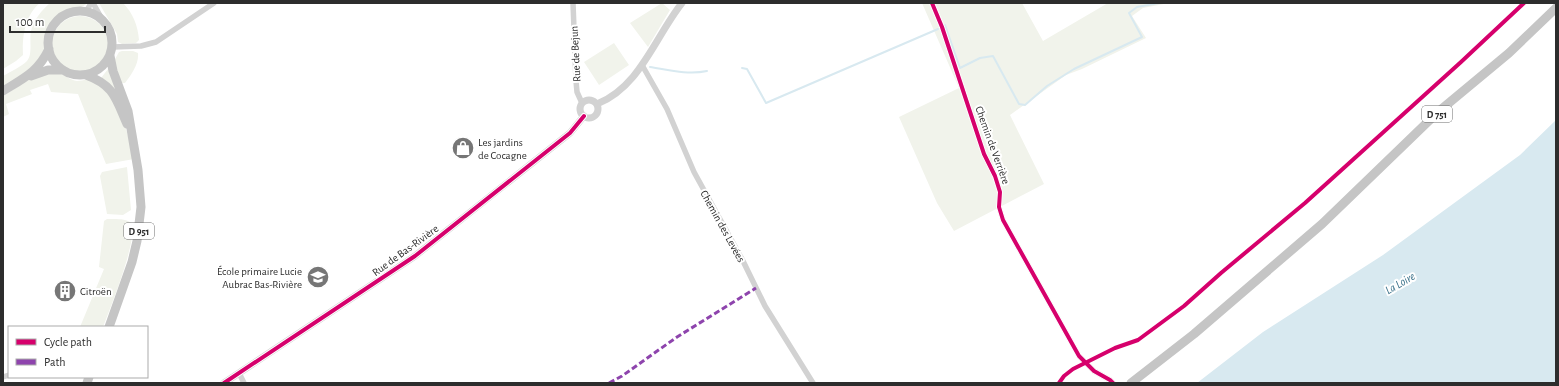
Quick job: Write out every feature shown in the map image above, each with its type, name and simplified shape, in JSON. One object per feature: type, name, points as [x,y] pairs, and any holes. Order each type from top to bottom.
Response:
[{"type":"main road","name":"D 751","points":[[1131,383],[1194,334],[1322,224],[1438,112],[1509,53],[1556,8]]},
{"type":"main road","points":[[21,80],[39,72],[48,70],[63,70],[79,76],[86,75],[100,69],[110,56],[113,47],[112,36],[102,19],[95,14],[77,11],[69,13],[55,24],[50,32],[48,40],[49,49],[54,61],[63,70]]},
{"type":"main road","points":[[3,91],[37,68],[43,61],[49,49]]},
{"type":"main road","name":"D 951","points":[[109,326],[121,298],[132,262],[140,220],[140,188],[128,111],[113,71],[110,56]]},
{"type":"main road","name":"D 951","points":[[86,75],[104,83],[110,90],[116,98],[131,132]]},
{"type":"street","points":[[86,12],[92,3],[102,19]]},
{"type":"street","points":[[113,47],[141,46],[156,42],[214,3]]},
{"type":"street","name":"Rue de Bejun","points":[[573,3],[576,81],[577,92],[582,103]]},
{"type":"street","points":[[597,104],[597,114],[591,118],[584,116],[580,108],[582,103],[590,100],[597,104],[606,101],[618,93],[630,80],[642,65],[669,20],[682,3]]},
{"type":"street","name":"Chemin de Verrière","points":[[932,3],[942,27],[984,154],[995,176],[1000,192],[999,207],[1002,220],[1079,356],[1094,371],[1113,383]]},
{"type":"street","name":"Chemin des Levées","points":[[642,65],[667,109],[694,172],[743,261],[765,306],[813,383]]},
{"type":"street","name":"Rue de Bas-Rivière","points":[[224,383],[415,256],[570,133],[584,116]]},
{"type":"street","points":[[239,373],[244,383]]},
{"type":"shaded area","points":[[3,3],[40,3],[35,8],[28,20],[23,41],[23,55],[3,69]]},
{"type":"shaded area","points":[[50,3],[87,3],[84,6],[64,12],[57,17],[47,32],[45,38],[45,50],[42,57],[27,72],[3,87],[3,76],[22,65],[29,58],[30,35],[32,27],[39,15]]},
{"type":"shaded area","points":[[99,3],[123,3],[130,11],[136,25],[139,40],[136,43],[122,44],[118,42],[117,34]]},
{"type":"shaded area","points":[[662,3],[670,10],[648,47],[630,23]]},
{"type":"shaded area","points":[[922,3],[1022,3],[1043,41],[1108,3],[1169,3],[1143,8],[1132,16],[1146,38],[1082,69],[1066,75],[1010,115],[1044,184],[954,231],[937,203],[899,117],[959,88]]},
{"type":"shaded area","points":[[80,16],[95,21],[103,29],[108,44],[103,59],[95,67],[80,72],[65,67],[57,59],[52,44],[57,29],[65,21]]},
{"type":"shaded area","points":[[614,43],[629,65],[599,85],[584,62]]},
{"type":"shaded area","points":[[133,51],[138,53],[136,65],[125,83],[121,83],[114,61],[119,52]]},
{"type":"shaded area","points":[[108,69],[120,95],[101,78]]},
{"type":"shaded area","points":[[48,73],[60,73],[77,81],[89,80],[99,84],[107,92],[114,101],[125,125],[134,159],[106,164],[78,94],[51,92],[48,84],[30,90],[32,94],[6,104],[9,114],[3,117],[3,96],[30,79]]},
{"type":"shaded area","points":[[127,167],[131,210],[123,215],[107,214],[100,176],[102,172]]},
{"type":"shaded area","points":[[107,219],[116,219],[129,221],[131,223],[133,230],[128,257],[103,326],[80,326],[104,269],[99,267],[104,221]]},
{"type":"water","name":"La Loire","points":[[1556,120],[1556,383],[1197,383],[1263,332],[1383,255],[1520,155]]},
{"type":"waterway","points":[[945,25],[960,68],[980,58],[993,56],[1019,104],[1025,105],[1047,86],[1074,69],[1142,37],[1129,13],[1137,7],[1159,3]]},
{"type":"waterway","points":[[742,68],[747,69],[766,103],[938,29]]},
{"type":"waterway","points":[[650,67],[671,71],[707,71]]},
{"type":"marked path","points":[[609,383],[622,376],[677,337],[756,288]]},
{"type":"cycle path","points":[[932,3],[942,27],[984,154],[995,176],[1000,192],[999,207],[1003,220],[1079,356],[1094,371],[1113,383]]},
{"type":"cycle path","points":[[1059,383],[1064,376],[1073,369],[1115,348],[1138,340],[1184,306],[1305,203],[1524,3]]},
{"type":"cycle path","points":[[224,383],[415,256],[570,133],[584,116]]},
{"type":"place","name":"Les jardins de Cocagne","points":[[463,148]]},
{"type":"place","name":"École primaire Lucie Aubrac Bas-Rivière","points":[[318,277]]},
{"type":"place","name":"Citroën","points":[[65,291]]}]
